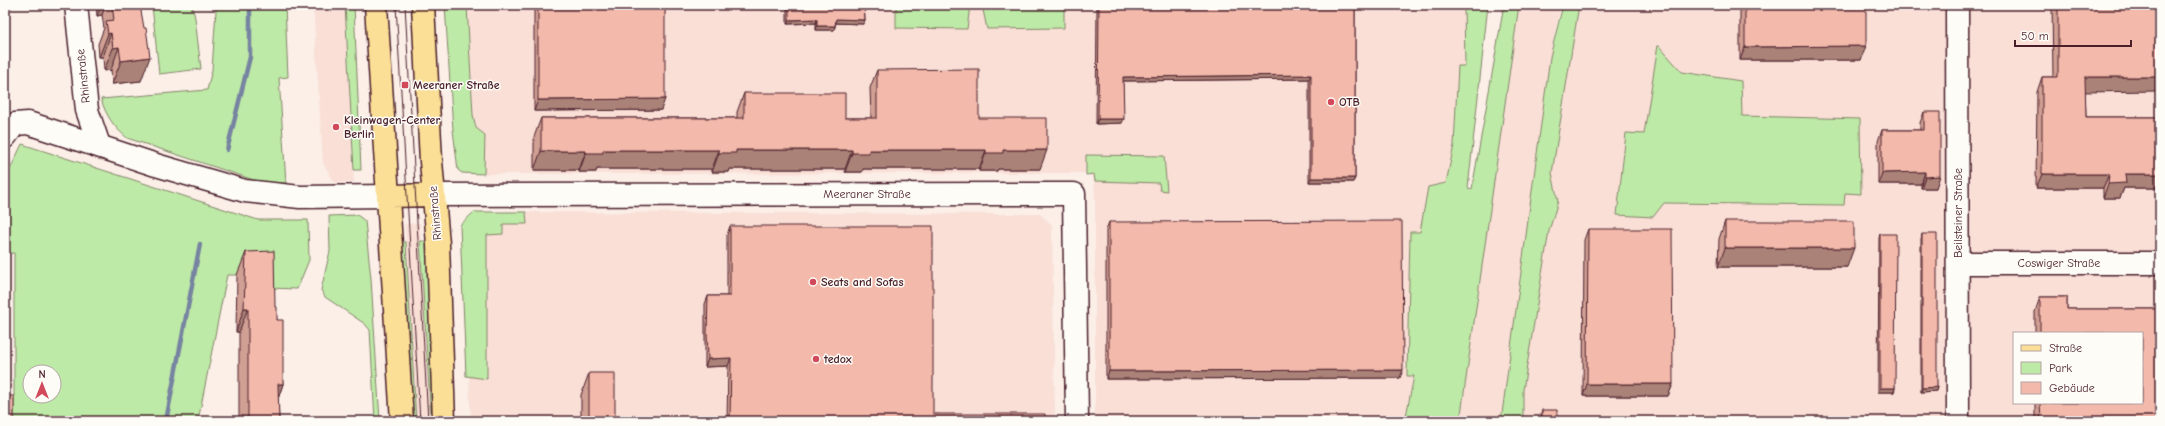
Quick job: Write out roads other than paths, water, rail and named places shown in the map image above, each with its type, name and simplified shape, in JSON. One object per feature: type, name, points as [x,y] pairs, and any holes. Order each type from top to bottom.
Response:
[{"type":"main road","points":[[376,5],[402,421]]},
{"type":"main road","name":"Rhinstraße","points":[[422,5],[438,244],[444,421]]},
{"type":"main road","points":[[389,196],[434,194]]},
{"type":"street","name":"Rhinstraße","points":[[76,5],[87,110],[98,145]]},
{"type":"street","name":"Beilsteiner Straße","points":[[1958,5],[1958,421]]},
{"type":"street","points":[[5,137],[15,124],[28,123],[245,191],[300,197],[389,196]]},
{"type":"street","name":"Meeraner Straße","points":[[434,194],[1074,194],[1077,421]]},
{"type":"street","name":"Coswiger Straße","points":[[1958,263],[2160,263]]},
{"type":"waterway","points":[[227,150],[250,57],[250,5]]},
{"type":"waterway","points":[[166,421],[200,244]]},
{"type":"tram line","points":[[396,5],[420,421]]},
{"type":"tram line","points":[[405,5],[428,421]]},
{"type":"place","name":"Meeraner Straße","points":[[405,85]]},
{"type":"place","name":"OTB","points":[[1331,102]]},
{"type":"place","name":"Kleinwagen-Center Berlin","points":[[336,127]]},
{"type":"place","name":"Seats and Sofas","points":[[813,282]]},
{"type":"place","name":"tedox","points":[[816,359]]}]
